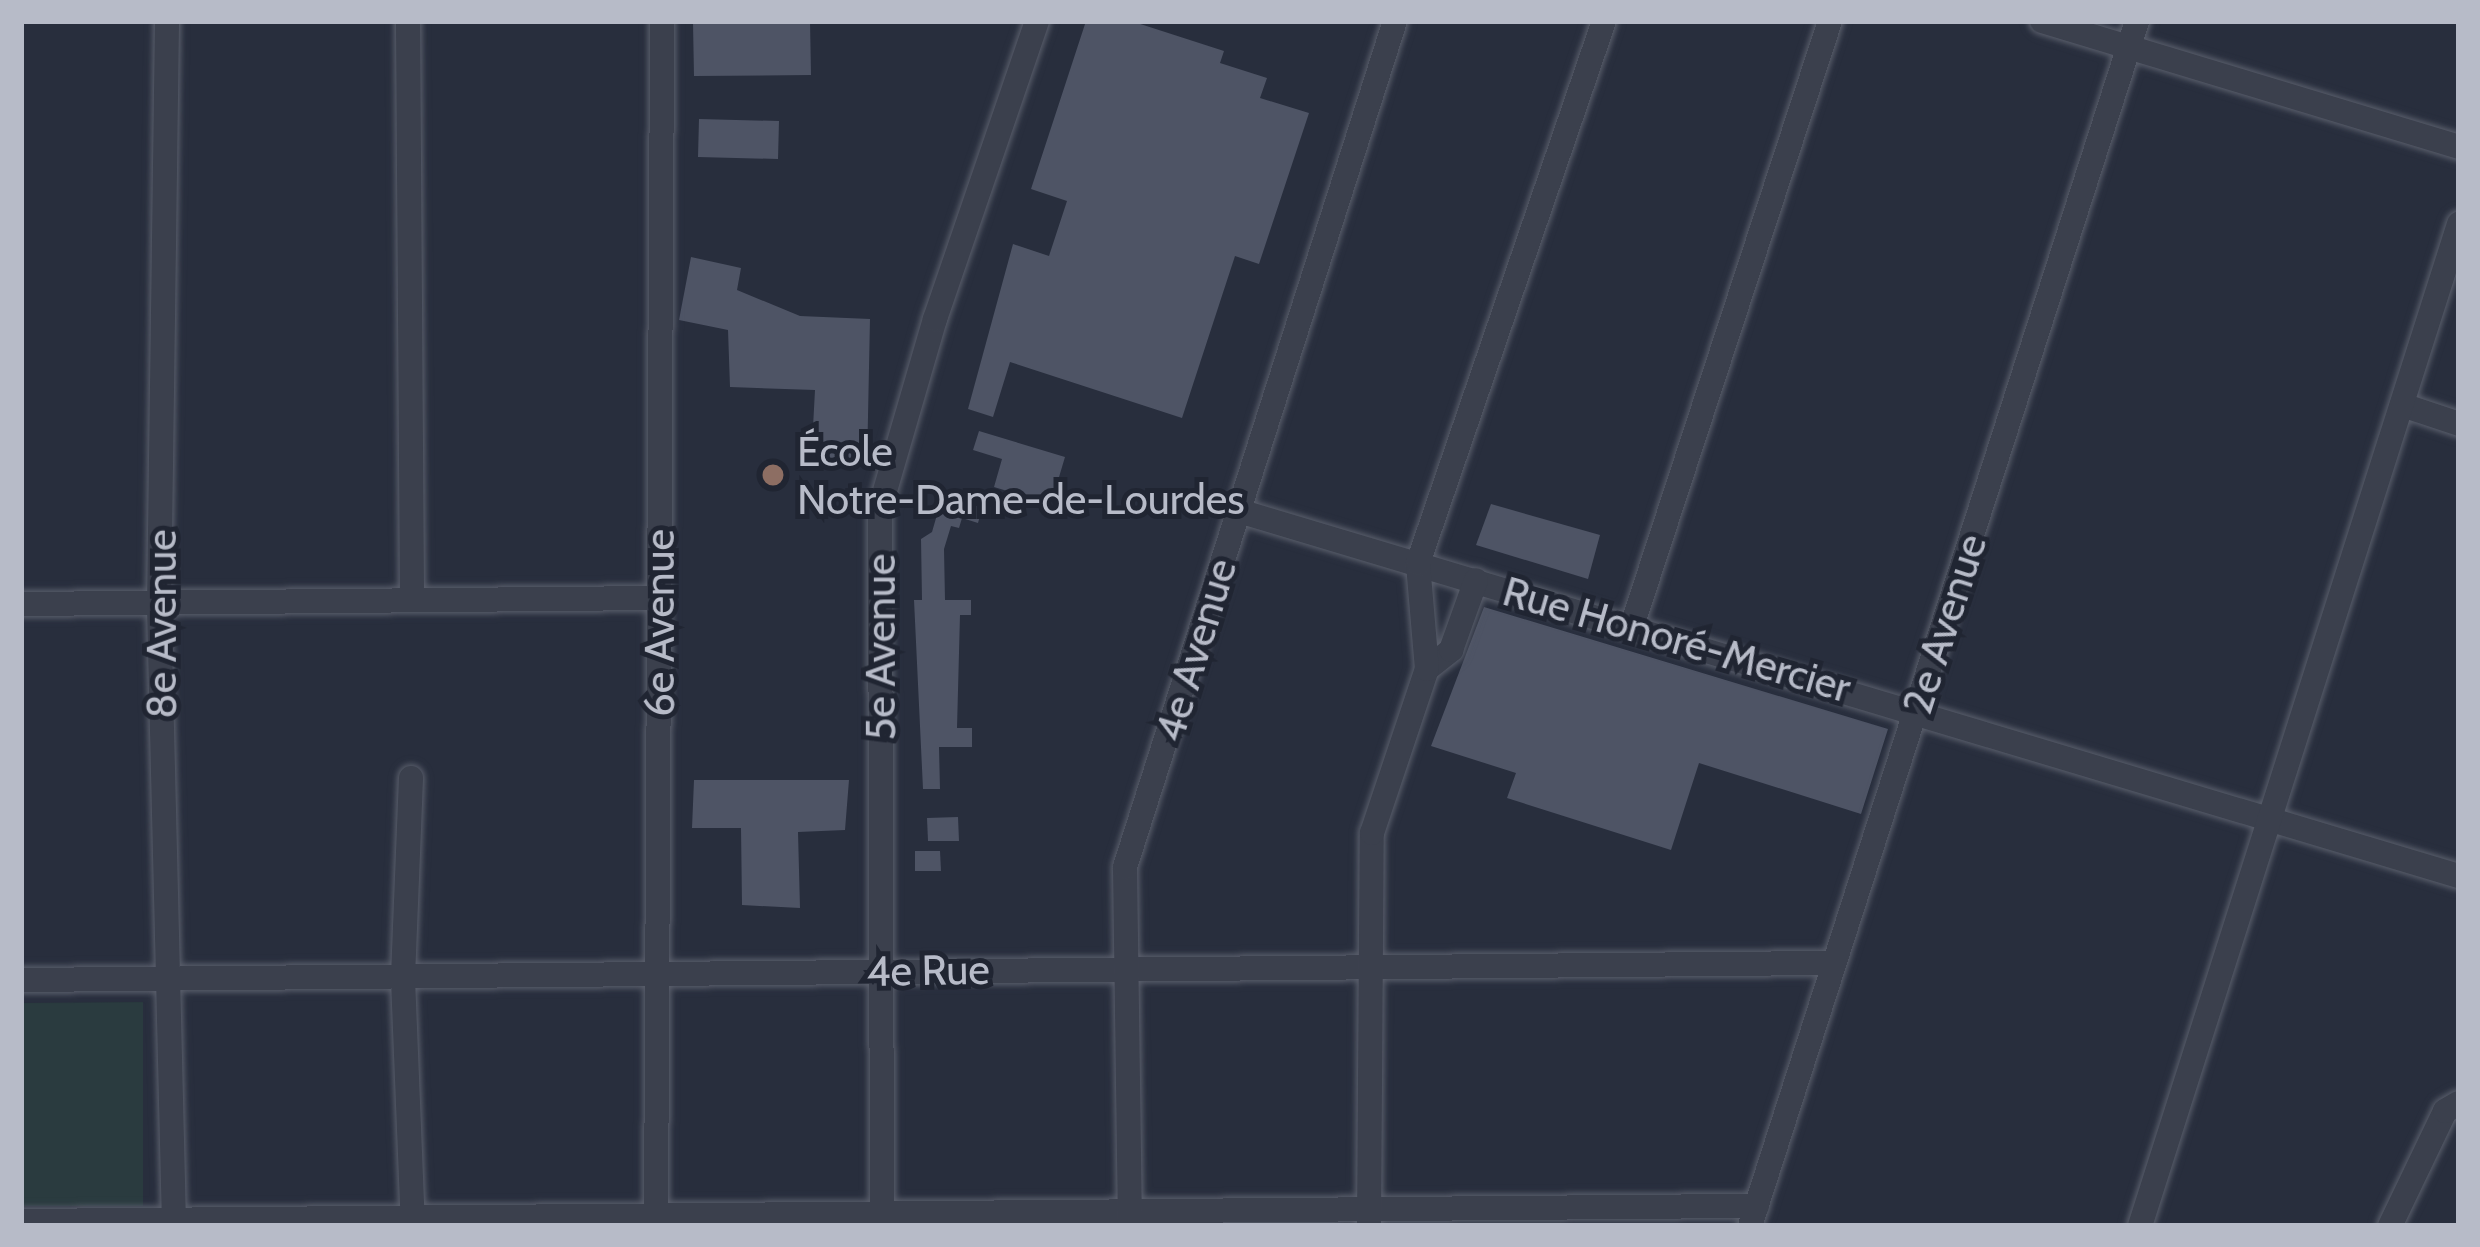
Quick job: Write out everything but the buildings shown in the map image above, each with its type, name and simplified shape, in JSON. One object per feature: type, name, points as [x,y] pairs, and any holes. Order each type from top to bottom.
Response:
[{"type":"street","name":"8e Avenue","points":[[167,21],[159,606],[174,1223]]},
{"type":"street","points":[[408,21],[412,599]]},
{"type":"street","name":"6e Avenue","points":[[656,1219],[662,21]]},
{"type":"street","name":"5e Avenue","points":[[882,1218],[880,508],[1037,21]]},
{"type":"street","name":"4e Avenue","points":[[1130,1216],[1125,867],[1395,21]]},
{"type":"street","points":[[1368,1217],[1375,813],[1427,669],[1418,563],[1604,21]]},
{"type":"street","points":[[1632,626],[1830,21]]},
{"type":"street","points":[[2042,21],[2459,147]]},
{"type":"street","name":"2e Avenue","points":[[1753,1216],[2138,21]]},
{"type":"street","points":[[2140,1226],[2459,224]]},
{"type":"street","points":[[2402,405],[2459,424]]},
{"type":"street","name":"Rue Honoré-Mercier","points":[[1239,511],[2459,876]]},
{"type":"street","points":[[1427,669],[1451,650],[1476,580]]},
{"type":"street","points":[[21,604],[659,598]]},
{"type":"street","points":[[411,778],[403,979],[412,1219]]},
{"type":"street","name":"4e Rue","points":[[21,980],[1834,963]]},
{"type":"street","points":[[2390,1226],[2445,1112],[2459,1103]]},
{"type":"street","points":[[21,1221],[1753,1216]]},
{"type":"shaded area","points":[[143,1002],[143,1206],[21,1206],[21,1003]]},
{"type":"place","name":"École Notre-Dame-de-Lourdes","points":[[773,475]]}]
